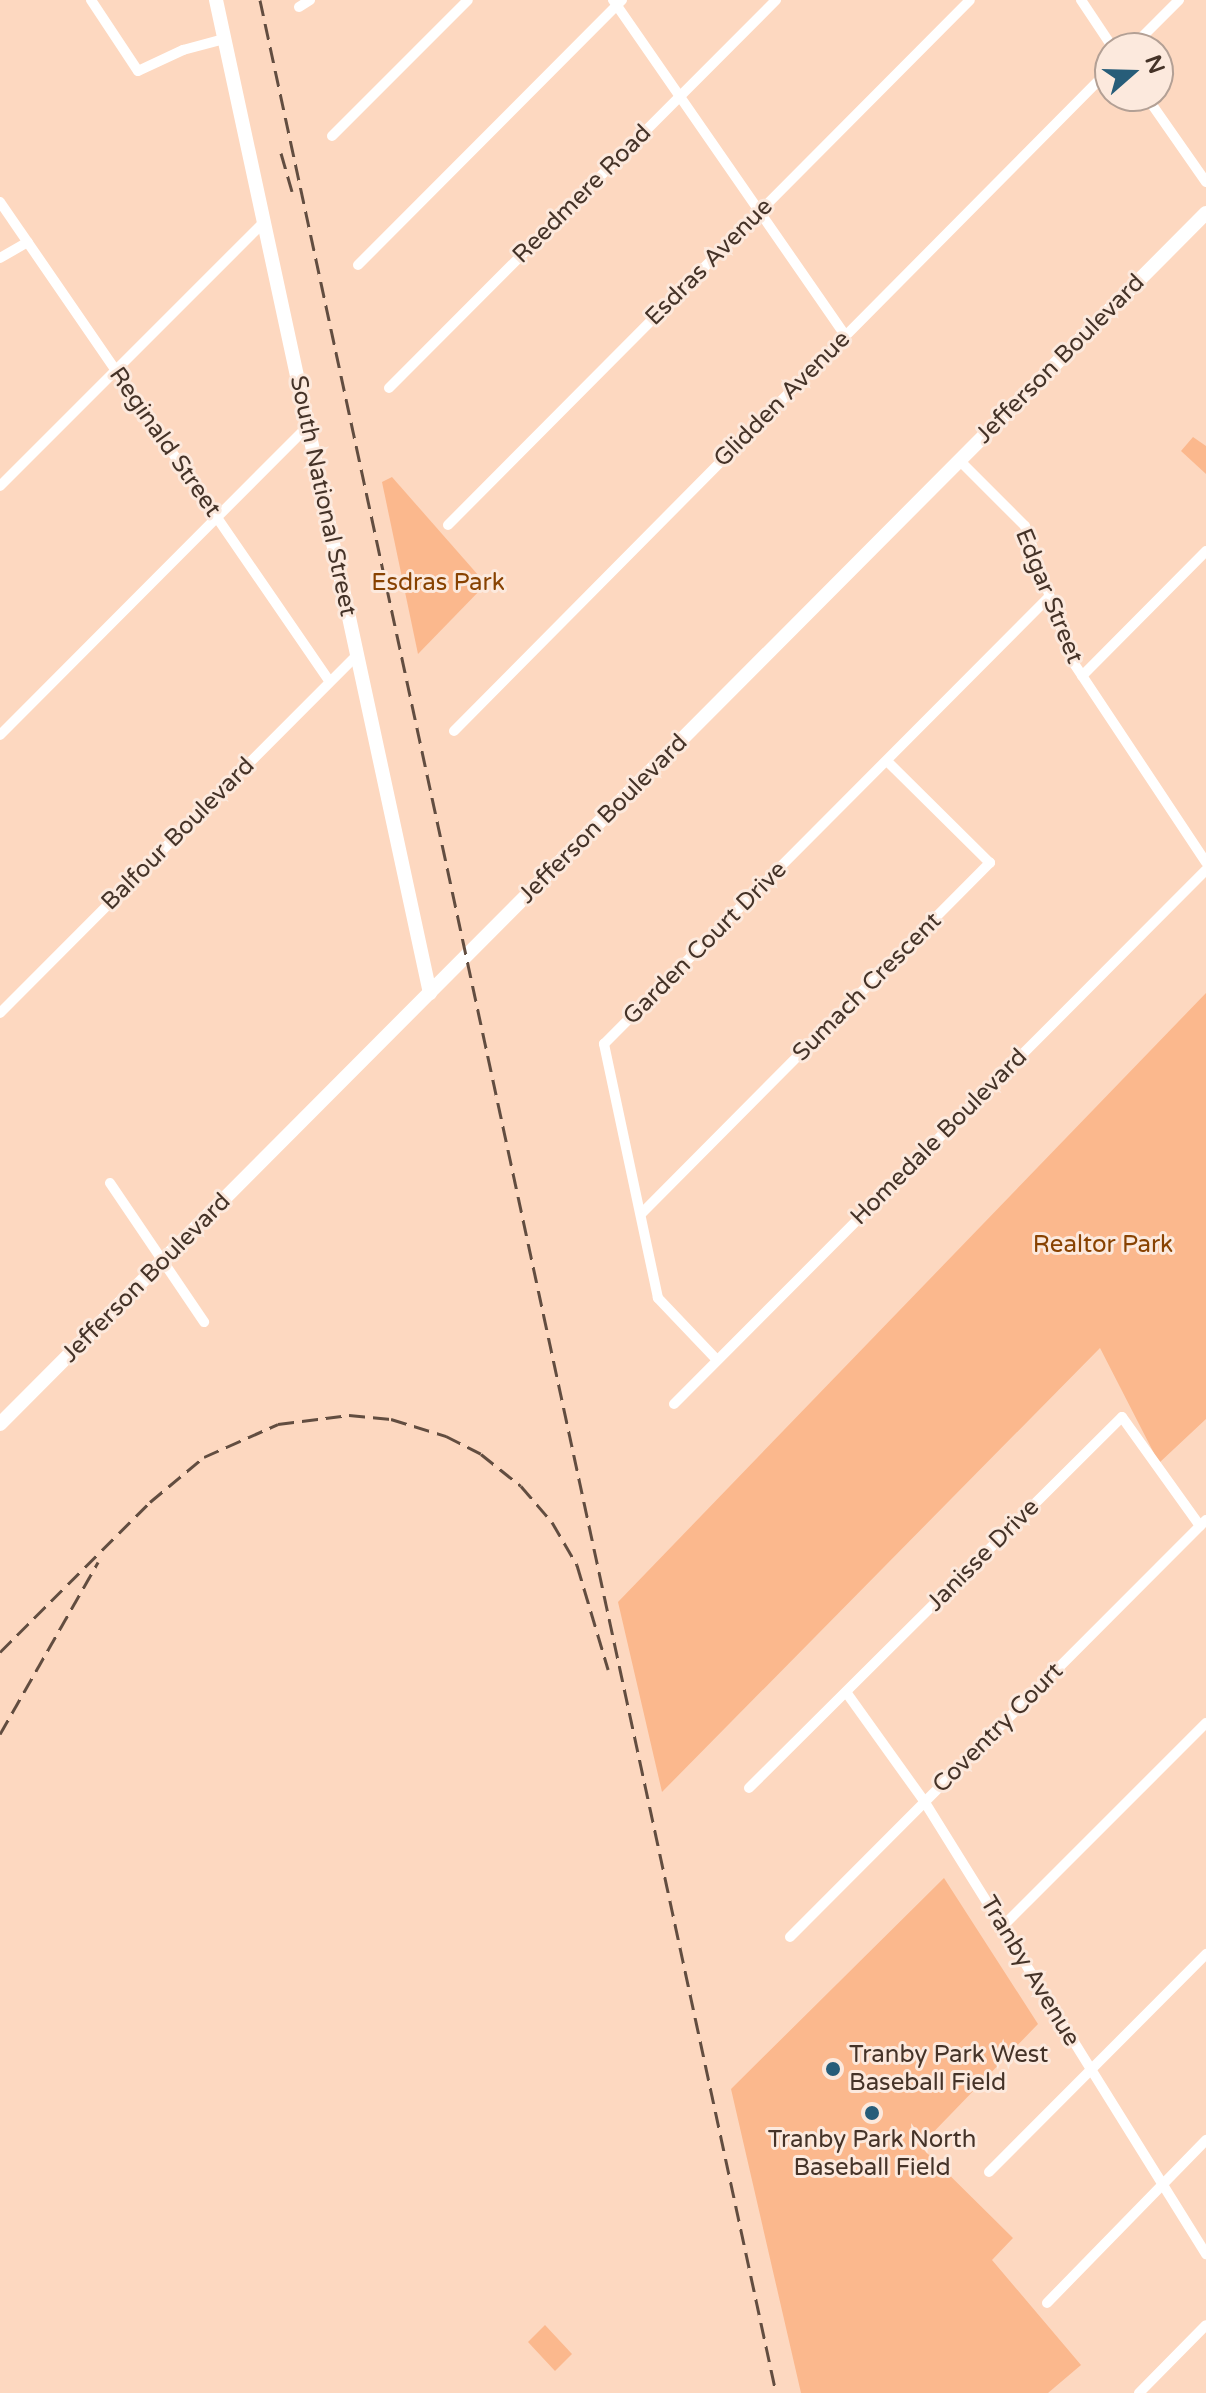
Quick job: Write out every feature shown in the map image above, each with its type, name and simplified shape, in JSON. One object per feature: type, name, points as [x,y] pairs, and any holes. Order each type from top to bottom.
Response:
[{"type":"street","points":[[91,0],[138,71],[183,50],[224,39]]},
{"type":"street","name":"South National Street","points":[[216,0],[430,993]]},
{"type":"street","points":[[299,7],[310,0]]},
{"type":"street","points":[[332,136],[468,0]]},
{"type":"street","name":"Reedmere Road","points":[[389,388],[776,0]]},
{"type":"street","name":"Esdras Avenue","points":[[448,525],[970,0]]},
{"type":"street","points":[[1081,0],[1102,32]]},
{"type":"street","points":[[1147,32],[1179,0]]},
{"type":"street","points":[[358,265],[617,2],[845,335]]},
{"type":"street","name":"Glidden Avenue","points":[[454,731],[1094,85]]},
{"type":"street","points":[[1157,112],[1206,182]]},
{"type":"street","name":"Reginald Street","points":[[0,202],[330,682]]},
{"type":"street","name":"Jefferson Boulevard","points":[[0,1424],[1206,213]]},
{"type":"street","points":[[0,486],[264,222]]},
{"type":"street","points":[[0,258],[28,242]]},
{"type":"street","points":[[0,735],[308,426]]},
{"type":"street","name":"Edgar Street","points":[[959,460],[1025,526],[1049,597],[1082,676],[1206,862]]},
{"type":"street","points":[[1082,676],[1206,551]]},
{"type":"street","name":"Garden Court Drive","points":[[717,1360],[658,1298],[604,1044],[1049,597]]},
{"type":"street","name":"Balfour Boulevard","points":[[0,1013],[357,655]]},
{"type":"street","name":"Sumach Crescent","points":[[642,1213],[990,863],[887,761]]},
{"type":"street","name":"Homedale Boulevard","points":[[674,1404],[1206,870]]},
{"type":"street","points":[[110,1183],[204,1322]]},
{"type":"street","name":"Janisse Drive","points":[[749,1788],[1122,1417],[1203,1523]]},
{"type":"street","name":"Coventry Court","points":[[790,1937],[1203,1523]]},
{"type":"street","name":"Tranby Avenue","points":[[846,1692],[924,1801],[1206,2254]]},
{"type":"street","points":[[1003,1926],[1206,1723]]},
{"type":"street","points":[[989,2172],[1206,1954]]},
{"type":"street","points":[[1047,2303],[1206,2140]]},
{"type":"street","points":[[1139,2393],[1206,2325]]},
{"type":"green space","points":[[1193,437],[1206,446],[1206,474],[1181,451]]},
{"type":"green space","name":"Esdras Park","points":[[392,477],[486,584],[418,654],[382,482]]},
{"type":"green space","name":"Realtor Park","points":[[1206,993],[1206,1419],[1159,1463],[1100,1348],[662,1792],[618,1602]]},
{"type":"green space","points":[[944,1878],[1038,2024],[920,2146],[1013,2238],[992,2260],[1081,2365],[1048,2393],[801,2393],[731,2089]]},
{"type":"green space","points":[[545,2325],[572,2354],[555,2371],[528,2342]]},
{"type":"railway","points":[[260,0],[776,2393]]},
{"type":"railway","points":[[281,153],[292,191]]},
{"type":"railway","points":[[0,1652],[150,1502],[204,1457],[278,1424],[349,1415],[391,1419],[446,1436],[481,1454],[521,1486],[552,1522],[577,1565],[608,1669]]},
{"type":"railway","points":[[0,1734],[98,1562]]},
{"type":"place","name":"Tranby Park West Baseball Field","points":[[833,2069]]},
{"type":"place","name":"Tranby Park North Baseball Field","points":[[872,2113]]}]
